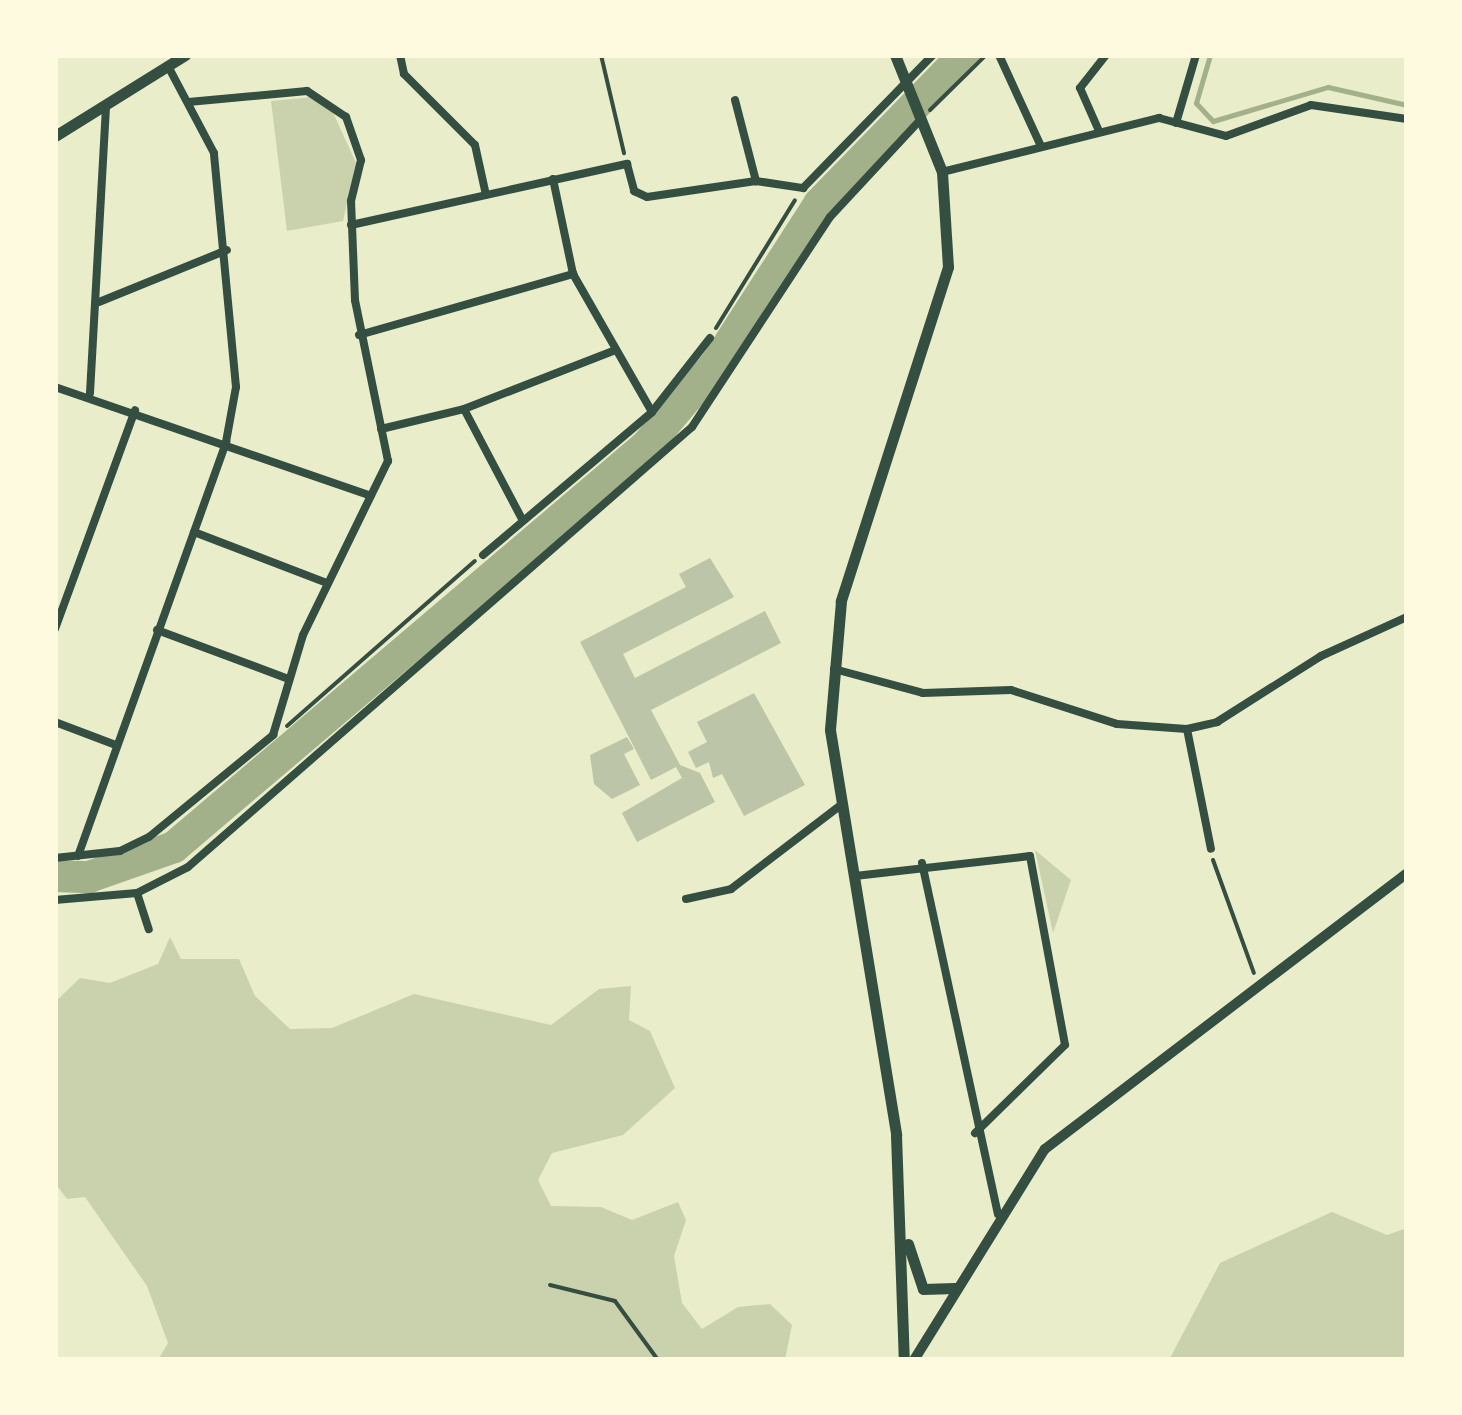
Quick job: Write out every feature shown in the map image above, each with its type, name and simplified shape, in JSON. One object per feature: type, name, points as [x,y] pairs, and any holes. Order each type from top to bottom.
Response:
[{"type":"main road","points":[[55,136],[184,55]]},
{"type":"main road","points":[[895,55],[924,117],[942,172],[948,267],[938,318],[841,602],[830,668],[842,804],[903,1220],[904,1360]]},
{"type":"main road","points":[[903,1220],[923,1289],[954,1288]]},
{"type":"street","points":[[400,55],[404,74],[475,146],[486,195]]},
{"type":"street","points":[[351,225],[627,164],[634,191],[646,198],[756,181],[803,188],[933,55]]},
{"type":"street","points":[[999,55],[1040,144]]},
{"type":"street","points":[[1099,131],[1080,88],[1106,55]]},
{"type":"street","points":[[1176,123],[1196,55]]},
{"type":"street","points":[[78,856],[226,442],[236,387],[227,250],[214,153],[168,66]]},
{"type":"street","points":[[55,858],[78,856],[149,837],[274,735],[289,679],[327,583],[388,461],[360,335],[351,225],[361,160],[334,101],[308,91],[189,102]]},
{"type":"street","points":[[735,100],[756,181]]},
{"type":"street","points":[[90,393],[99,302],[106,105]]},
{"type":"street","points":[[942,172],[1040,144],[1159,118],[1226,136],[1310,105],[1407,119]]},
{"type":"street","points":[[55,900],[137,893],[243,821],[692,427],[830,216],[924,117]]},
{"type":"street","points":[[553,179],[573,274],[652,412]]},
{"type":"street","points":[[99,302],[227,250]]},
{"type":"street","points":[[360,335],[573,274]]},
{"type":"street","points":[[482,555],[652,412],[710,338]]},
{"type":"street","points":[[381,429],[464,409],[615,350]]},
{"type":"street","points":[[55,387],[90,393],[371,496]]},
{"type":"street","points":[[464,409],[522,519]]},
{"type":"street","points":[[55,629],[136,410]]},
{"type":"street","points":[[194,532],[327,583]]},
{"type":"street","points":[[830,668],[923,692],[1011,690],[1117,724],[1187,729],[1216,722],[1321,656],[1407,617]]},
{"type":"street","points":[[157,630],[289,679]]},
{"type":"street","points":[[55,722],[116,745]]},
{"type":"street","points":[[1187,729],[1210,850]]},
{"type":"street","points":[[686,899],[731,889],[842,804]]},
{"type":"street","points":[[855,876],[922,863],[1030,856],[1064,1045],[975,1133]]},
{"type":"street","points":[[922,863],[975,1133],[998,1214]]},
{"type":"street","points":[[914,1360],[998,1214],[1077,1117],[1260,986],[1407,873]]},
{"type":"street","points":[[137,893],[149,929]]},
{"type":"path","points":[[601,55],[627,164]]},
{"type":"path","points":[[924,117],[986,55]]},
{"type":"path","points":[[710,338],[803,188]]},
{"type":"path","points":[[274,735],[482,555]]},
{"type":"path","points":[[1210,850],[1260,986]]},
{"type":"path","points":[[550,1285],[615,1301],[658,1360]]},
{"type":"green space","points":[[313,97],[331,108],[356,163],[343,221],[287,231],[271,101]]},
{"type":"green space","points":[[1035,850],[1071,880],[1053,933]]},
{"type":"green space","points":[[170,937],[181,959],[239,959],[255,996],[290,1029],[332,1028],[414,994],[551,1025],[599,989],[631,986],[629,1020],[650,1031],[675,1088],[623,1135],[552,1153],[538,1180],[551,1206],[601,1207],[632,1220],[678,1202],[686,1220],[674,1256],[682,1303],[702,1329],[738,1307],[770,1304],[792,1325],[785,1360],[158,1360],[168,1343],[147,1286],[85,1197],[67,1199],[55,1183],[55,1002],[80,978],[110,983],[158,964]]},
{"type":"green space","points":[[1332,1212],[1387,1235],[1407,1228],[1407,1360],[1169,1360],[1220,1263]]},
{"type":"building","points":[[710,558],[734,597],[623,654],[635,678],[765,611],[781,643],[651,710],[680,765],[700,773],[715,802],[637,842],[622,813],[682,778],[676,767],[651,780],[580,642],[686,587],[679,574]]},
{"type":"building","points":[[754,693],[805,785],[744,816],[722,774],[713,778],[709,762],[696,768],[688,752],[707,742],[697,722]]},
{"type":"building","points":[[627,737],[634,749],[624,754],[640,785],[612,799],[594,784],[590,755]]},
{"type":"waterway","points":[[55,876],[89,877],[174,847],[646,446],[718,361],[819,204],[964,55]]},
{"type":"waterway","points":[[1210,55],[1196,103],[1213,121],[1328,87],[1407,105]]}]
